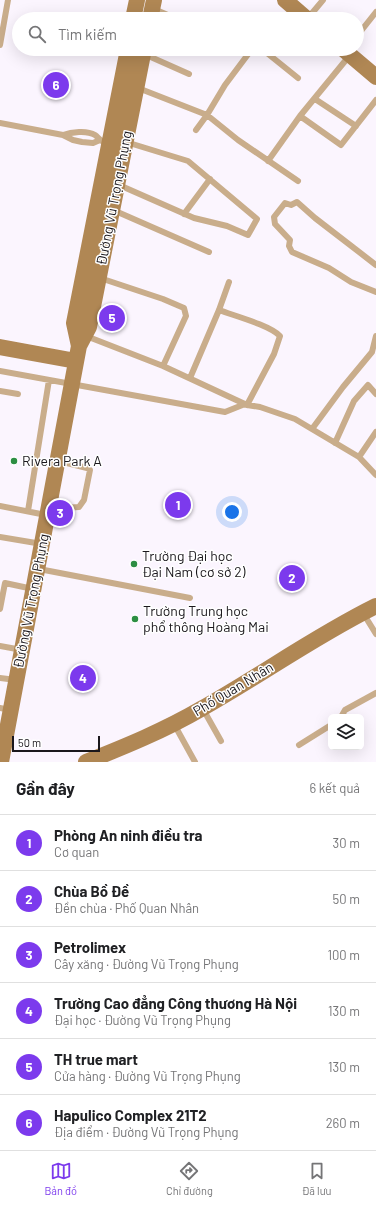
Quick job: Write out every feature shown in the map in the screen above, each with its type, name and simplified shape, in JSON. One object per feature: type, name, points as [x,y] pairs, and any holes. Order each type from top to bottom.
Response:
[{"type":"street","points":[[134,12],[137,0]]},
{"type":"street","points":[[285,0],[299,12]]},
{"type":"street","name":"Đường Vũ Trọng Phụng","points":[[80,348],[74,323],[112,142],[136,56]]},
{"type":"street","name":"Đường Vũ Trọng Phụng","points":[[1,762],[5,709],[16,680],[72,384],[80,348],[89,327],[117,184],[112,142],[136,87],[138,56]]},
{"type":"street","points":[[353,56],[376,77]]},
{"type":"street","points":[[0,347],[80,348]]},
{"type":"street","name":"Phố Quan Nhân","points":[[86,762],[161,732],[203,709],[274,664],[369,609]]},
{"type":"lane","points":[[0,45],[8,0]]},
{"type":"lane","points":[[313,12],[323,0]]},
{"type":"lane","points":[[364,27],[376,12]]},
{"type":"lane","points":[[151,56],[189,74]]},
{"type":"lane","points":[[196,130],[225,85],[247,56]]},
{"type":"lane","points":[[271,56],[298,78]]},
{"type":"lane","points":[[268,161],[300,116],[315,99],[344,56]]},
{"type":"lane","points":[[136,87],[207,115],[238,140],[298,181]]},
{"type":"lane","points":[[315,99],[356,126]]},
{"type":"lane","points":[[300,116],[341,145],[376,100]]},
{"type":"lane","points":[[0,123],[63,135],[73,140],[82,142],[112,142]]},
{"type":"lane","points":[[63,135],[74,131],[95,134],[112,142],[188,161],[257,219],[248,235],[227,226],[194,218],[117,184]]},
{"type":"lane","points":[[184,214],[210,179]]},
{"type":"lane","points":[[376,265],[315,218],[297,202],[291,204],[286,203],[274,217],[275,224],[290,240],[289,246],[292,252],[329,268],[351,282],[376,292]]},
{"type":"lane","points":[[112,209],[209,252]]},
{"type":"lane","points":[[98,278],[163,299],[184,308],[186,316],[163,366]]},
{"type":"lane","points":[[190,378],[219,310],[229,282]]},
{"type":"lane","points":[[0,371],[225,412],[246,405],[274,354],[280,336],[276,332],[253,322],[219,310]]},
{"type":"lane","points":[[312,429],[343,387],[372,352],[376,336]]},
{"type":"lane","points":[[80,348],[163,366],[246,405],[260,407],[295,419],[359,457],[376,474]]},
{"type":"lane","points":[[28,512],[49,380]]},
{"type":"lane","points":[[335,444],[354,401],[368,385],[376,394]]},
{"type":"lane","points":[[0,391],[18,394]]},
{"type":"lane","points":[[359,457],[376,432]]},
{"type":"lane","points":[[0,506],[28,512],[48,512],[79,507],[84,500],[90,470],[58,461]]},
{"type":"lane","points":[[0,537],[42,544]]},
{"type":"lane","points":[[37,569],[190,598]]},
{"type":"lane","points":[[0,609],[5,583],[33,589]]},
{"type":"lane","points":[[369,609],[376,634]]},
{"type":"lane","points":[[0,642],[0,646],[22,650]]},
{"type":"lane","points":[[0,678],[16,680]]},
{"type":"lane","points":[[343,714],[345,710],[376,692]]},
{"type":"lane","points":[[203,709],[220,741]]},
{"type":"lane","points":[[174,724],[195,762]]},
{"type":"lane","points":[[299,745],[328,727]]},
{"type":"place","name":"Hapulico Complex 21T2","points":[[56,85]]},
{"type":"place","name":"TH true mart","points":[[112,318]]},
{"type":"place","name":"Rivera Park A","points":[[14,461]]},
{"type":"place","name":"Phòng An ninh điều tra","points":[[178,505]]},
{"type":"place","name":"Petrolimex","points":[[60,513]]},
{"type":"place","name":"Trường Đại học Đại Nam (cơ sở 2)","points":[[134,564]]},
{"type":"place","name":"Chùa Bồ Đề","points":[[292,578]]},
{"type":"place","name":"Trường Trung học phổ thông Hoàng Mai","points":[[135,619]]},
{"type":"place","name":"Trường Cao đẳng Công thương Hà Nội","points":[[83,678]]}]
